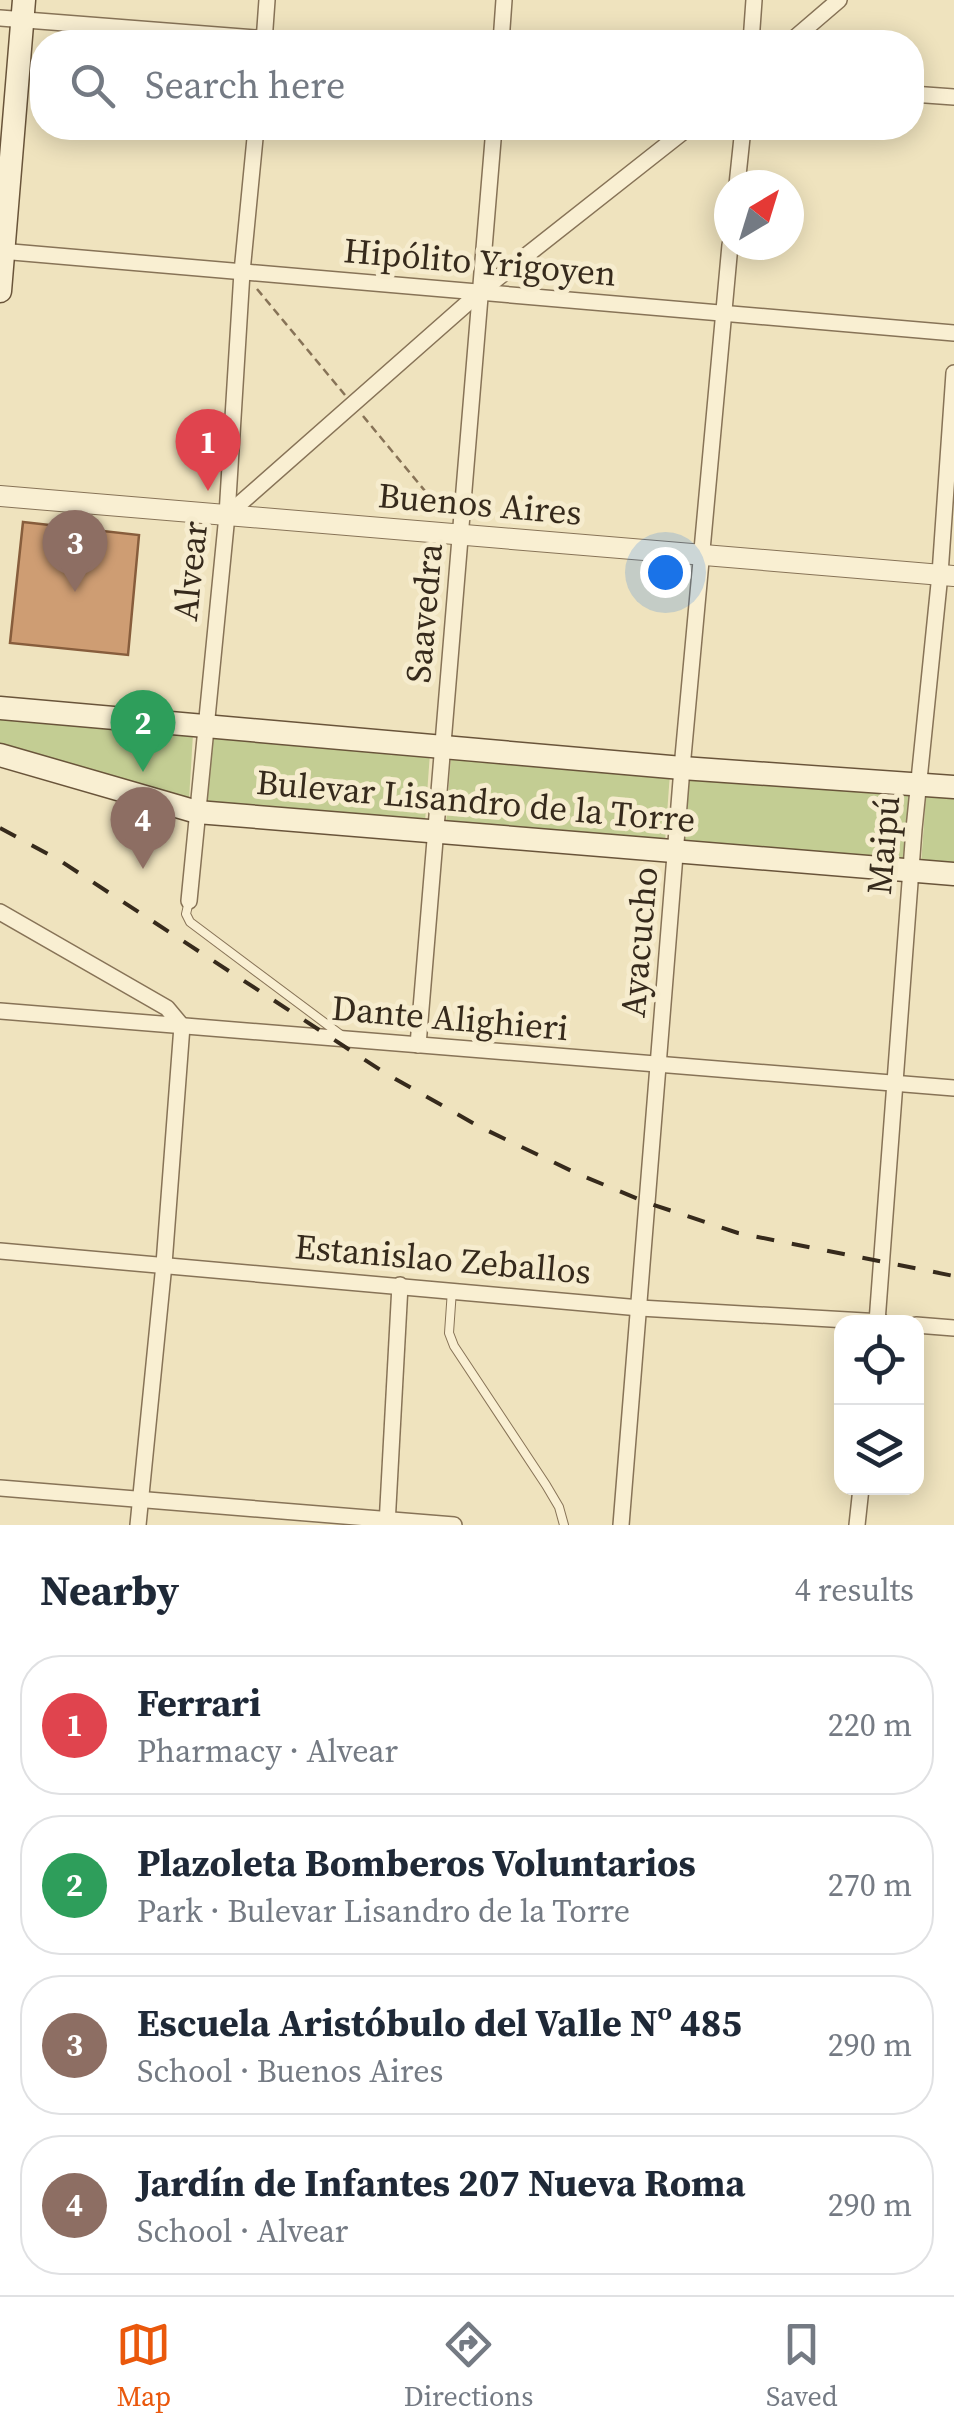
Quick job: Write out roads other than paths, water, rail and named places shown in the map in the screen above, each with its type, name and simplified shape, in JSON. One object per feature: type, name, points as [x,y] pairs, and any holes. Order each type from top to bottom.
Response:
[{"type":"main road","points":[[0,137],[14,11]]},
{"type":"main road","points":[[0,291],[14,11]]},
{"type":"main road","name":"Bulevar Lisandro de la Torre","points":[[0,708],[682,768],[954,787]]},
{"type":"main road","name":"Bulevar Lisandro de la Torre","points":[[0,755],[197,812],[954,874]]},
{"type":"street","points":[[265,30],[267,0]]},
{"type":"street","points":[[502,30],[504,0]]},
{"type":"street","points":[[752,30],[754,0]]},
{"type":"street","points":[[804,30],[839,0]]},
{"type":"street","points":[[14,11],[172,30]]},
{"type":"street","points":[[924,95],[954,98]]},
{"type":"street","name":"Alvear","points":[[189,901],[226,515],[255,140]]},
{"type":"street","name":"Saavedra","points":[[418,1045],[493,140]]},
{"type":"street","points":[[226,515],[480,292],[673,140]]},
{"type":"street","points":[[739,170],[742,140]]},
{"type":"street","name":"Hipólito Yrigoyen","points":[[2,251],[954,333]]},
{"type":"street","name":"Ayacucho","points":[[620,1525],[728,260]]},
{"type":"street","name":"Maipú","points":[[879,1315],[918,783],[947,575],[954,373]]},
{"type":"street","name":"Buenos Aires","points":[[0,496],[947,575]]},
{"type":"street","points":[[0,912],[167,1008],[182,1026],[138,1525]]},
{"type":"street","name":"Dante Alighieri","points":[[0,1010],[954,1088]]},
{"type":"street","name":"Estanislao Zeballos","points":[[0,1251],[640,1308],[834,1319]]},
{"type":"street","points":[[388,1523],[400,1286]]},
{"type":"street","points":[[924,1326],[954,1328]]},
{"type":"street","points":[[0,1488],[388,1523],[454,1525]]},
{"type":"street","points":[[857,1525],[860,1495]]},
{"type":"lane","points":[[189,901],[186,914],[190,922],[346,1039]]},
{"type":"lane","points":[[452,1290],[449,1333],[454,1346],[559,1506],[564,1525]]},
{"type":"railway","points":[[0,828],[59,860],[385,1073],[480,1127],[578,1174],[738,1233],[954,1276]]},
{"type":"place","name":"Ferrari","points":[[208,491]]},
{"type":"place","name":"Escuela Aristóbulo del Valle Nº 485","points":[[75,592]]},
{"type":"place","name":"Plazoleta Bomberos Voluntarios","points":[[143,772]]},
{"type":"place","name":"Jardín de Infantes 207 Nueva Roma","points":[[143,869]]}]
